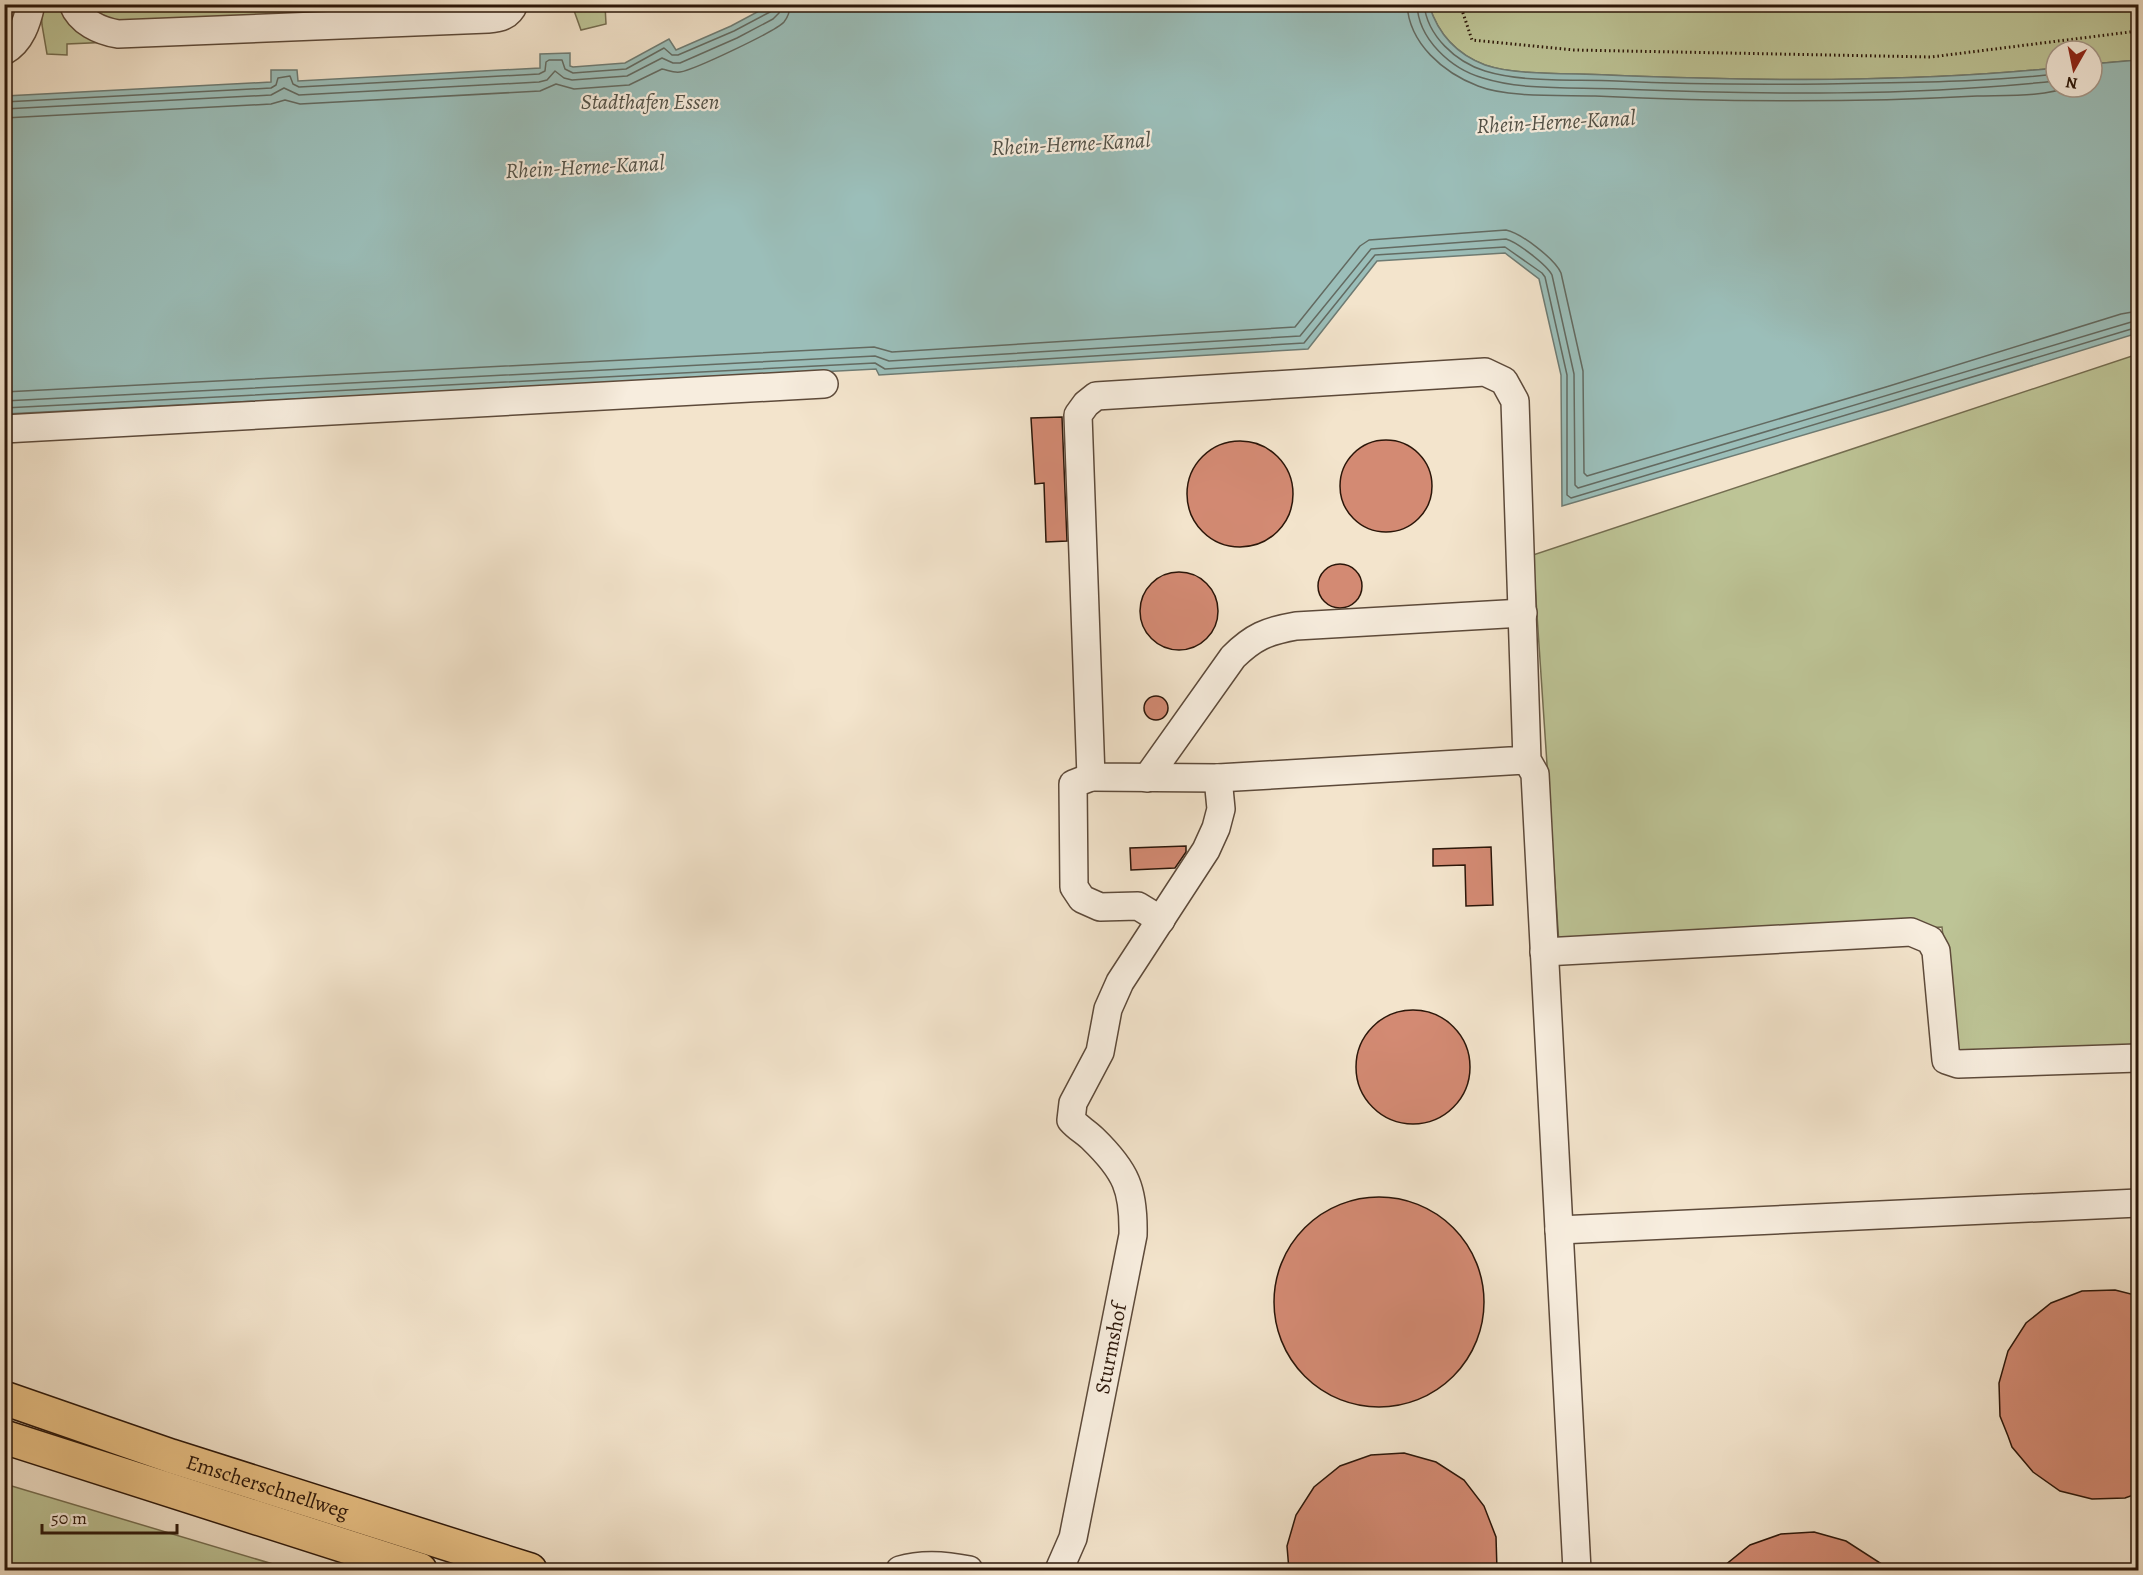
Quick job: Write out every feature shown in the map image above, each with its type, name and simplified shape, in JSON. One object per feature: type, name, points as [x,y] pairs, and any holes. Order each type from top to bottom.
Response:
[{"type":"highway","name":"Emscherschnellweg","points":[[4,1398],[171,1456],[530,1570]]},
{"type":"highway","name":"Emscherschnellweg","points":[[4,1437],[420,1570]]},
{"type":"street","points":[[4,51],[15,43],[21,34],[31,4]]},
{"type":"street","points":[[73,4],[81,18],[107,32],[118,34],[488,19],[506,15],[514,4]]},
{"type":"street","points":[[1091,777],[1078,415],[1086,404],[1096,396],[1485,372],[1504,381],[1515,401],[1527,760],[1535,774],[1577,1570]]},
{"type":"street","points":[[4,429],[824,384]]},
{"type":"street","points":[[1147,778],[1233,657],[1249,642],[1271,630],[1296,626],[1523,613]]},
{"type":"street","points":[[1218,778],[1221,809],[1216,828],[1206,850],[1161,920],[1138,906],[1100,907],[1082,899],[1074,887],[1073,784],[1091,777],[1218,778],[1527,760]]},
{"type":"street","name":"Sturmshof","points":[[1059,1570],[1073,1538],[1133,1235],[1131,1198],[1126,1181],[1118,1165],[1071,1120],[1073,1103],[1100,1052],[1108,1009],[1120,982],[1161,920]]},
{"type":"street","points":[[1544,952],[1911,932],[1930,940],[1936,951],[1946,1060],[1958,1064],[2139,1058]]},
{"type":"street","points":[[1559,1230],[2139,1203]]},
{"type":"street","points":[[900,1570],[930,1565],[969,1570]]},
{"type":"path","points":[[1460,4],[1472,40],[1574,50],[1931,57],[2139,32]]},
{"type":"green space","points":[[41,5],[64,5],[111,42],[67,44],[67,55],[47,54]]},
{"type":"green space","points":[[81,5],[297,5],[298,20],[129,29]]},
{"type":"green space","points":[[572,5],[605,5],[606,24],[581,30]]},
{"type":"green space","points":[[1429,5],[2138,5],[2138,60],[2104,63],[2104,39],[2044,39],[2044,69],[2000,73],[1888,78],[1719,79],[1513,71],[1485,65],[1465,55],[1443,34]]},
{"type":"green space","points":[[2138,354],[2138,1047],[1955,1051],[1942,927],[1559,944],[1533,555]]},
{"type":"green space","points":[[5,1484],[293,1570],[5,1570]]},
{"type":"water","points":[[772,4],[1429,5],[1437,25],[1457,49],[1485,65],[1498,69],[1545,73],[1719,79],[1888,78],[2044,69],[2044,99],[2104,99],[2104,63],[2138,60],[2138,333],[1892,409],[1562,506],[1561,375],[1539,279],[1505,253],[1377,261],[1308,349],[879,375],[876,369],[5,414],[5,96],[271,82],[271,70],[297,70],[298,81],[540,68],[540,54],[570,53],[570,66],[573,67],[625,63],[669,39],[676,50],[731,26]]},
{"type":"building","points":[[1062,417],[1067,541],[1046,542],[1044,483],[1035,484],[1031,418]]},
{"type":"building","points":[[1386,440],[1403,444],[1418,454],[1428,469],[1432,486],[1428,503],[1418,518],[1403,528],[1386,532],[1369,528],[1354,518],[1344,503],[1340,486],[1344,469],[1354,454],[1369,444]]},
{"type":"building","points":[[1240,441],[1260,445],[1278,456],[1289,474],[1293,494],[1289,514],[1278,532],[1260,543],[1240,547],[1220,543],[1202,532],[1191,514],[1187,494],[1191,474],[1202,456],[1220,445]]},
{"type":"building","points":[[1340,564],[1356,570],[1362,586],[1356,602],[1340,608],[1324,602],[1318,586],[1324,570]]},
{"type":"building","points":[[1179,572],[1194,575],[1207,583],[1215,596],[1218,611],[1215,626],[1207,639],[1194,647],[1179,650],[1164,647],[1151,639],[1143,626],[1140,611],[1143,596],[1151,583],[1164,575]]},
{"type":"building","points":[[1156,696],[1165,699],[1168,708],[1165,717],[1156,720],[1147,717],[1144,708],[1147,699]]},
{"type":"building","points":[[1186,846],[1186,852],[1175,868],[1131,870],[1130,848]]},
{"type":"building","points":[[1491,847],[1493,905],[1466,906],[1465,865],[1433,866],[1433,849]]},
{"type":"building","points":[[1413,1010],[1435,1015],[1453,1027],[1465,1045],[1470,1067],[1465,1089],[1453,1107],[1435,1119],[1413,1124],[1391,1119],[1373,1107],[1361,1089],[1356,1067],[1361,1045],[1373,1027],[1391,1015]]},
{"type":"building","points":[[1379,1197],[1399,1199],[1419,1205],[1437,1215],[1453,1228],[1466,1244],[1476,1262],[1482,1282],[1484,1302],[1482,1322],[1476,1342],[1466,1360],[1453,1376],[1437,1389],[1419,1399],[1399,1405],[1379,1407],[1359,1405],[1339,1399],[1321,1389],[1305,1376],[1292,1360],[1282,1342],[1276,1322],[1274,1302],[1276,1282],[1282,1262],[1292,1244],[1305,1228],[1321,1215],[1339,1205],[1359,1199]]},
{"type":"building","points":[[2115,1290],[2139,1296],[2139,1493],[2125,1498],[2092,1499],[2060,1491],[2033,1472],[2012,1447],[2000,1416],[1999,1383],[2008,1351],[2026,1323],[2051,1303],[2082,1291]]},
{"type":"building","points":[[1404,1453],[1436,1462],[1464,1480],[1484,1506],[1496,1537],[1497,1570],[1289,1570],[1287,1546],[1296,1515],[1314,1487],[1340,1466],[1371,1455]]},
{"type":"building","points":[[1814,1532],[1846,1541],[1891,1570],[1719,1570],[1750,1545],[1781,1534]]},
{"type":"water label","name":"Stadthafen Essen","points":[[650,102]]},
{"type":"water label","name":"Rhein-Herne-Kanal","points":[[1556,122]]},
{"type":"water label","name":"Rhein-Herne-Kanal","points":[[1071,144]]},
{"type":"water label","name":"Rhein-Herne-Kanal","points":[[585,167]]}]
